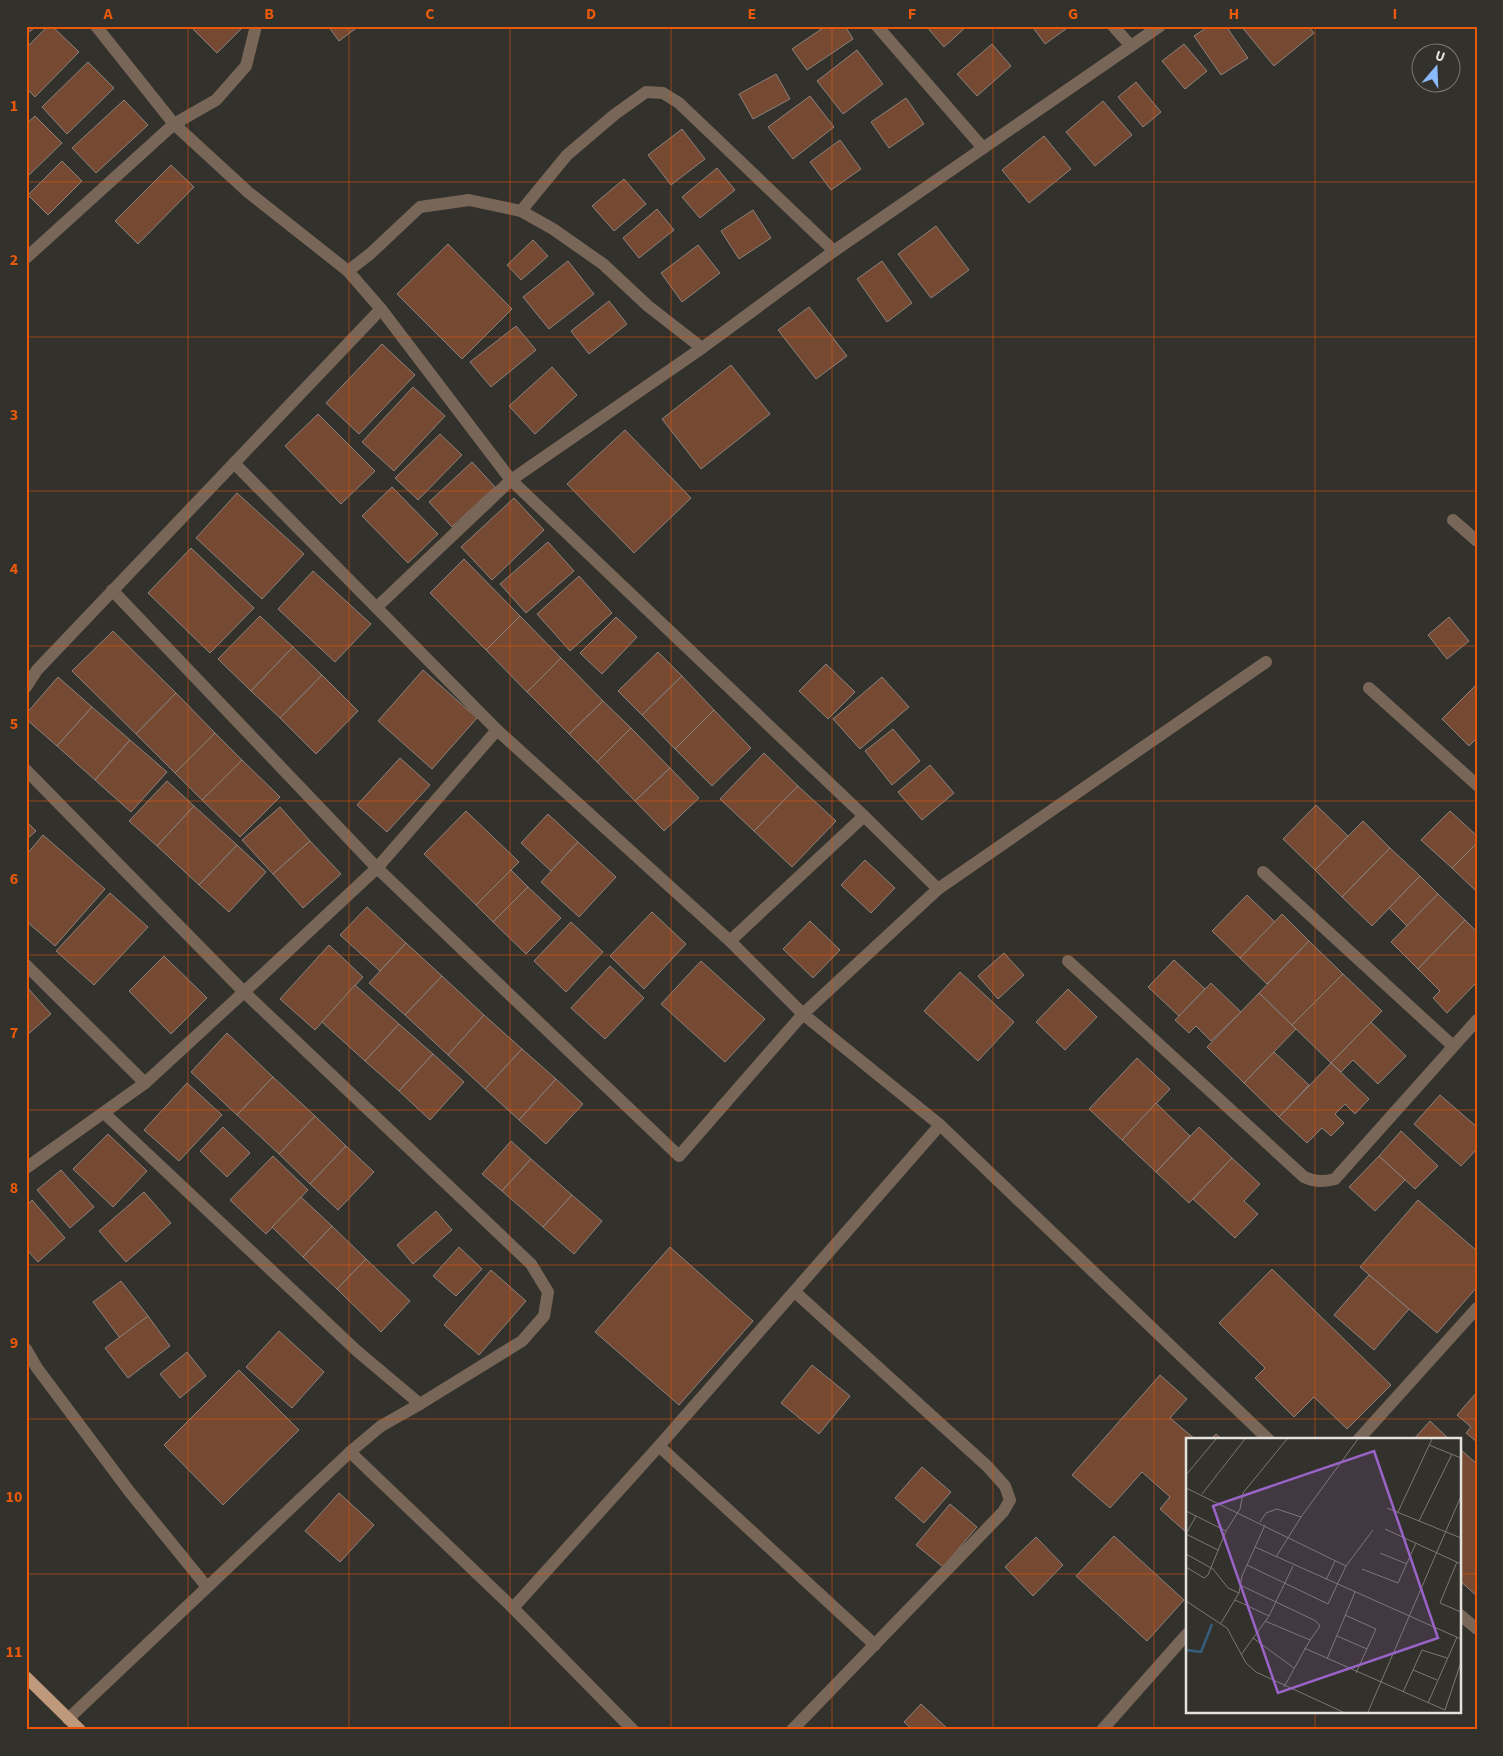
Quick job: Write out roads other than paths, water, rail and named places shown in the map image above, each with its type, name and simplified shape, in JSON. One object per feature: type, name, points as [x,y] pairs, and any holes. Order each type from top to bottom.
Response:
[{"type":"main road","points":[[26,1678],[80,1730]]},
{"type":"street","points":[[96,26],[174,124],[248,192],[348,271],[381,309],[511,480],[864,816],[938,889]]},
{"type":"street","points":[[26,258],[174,124],[216,100],[246,66],[256,26]]},
{"type":"street","points":[[877,26],[983,148]]},
{"type":"street","points":[[1113,26],[1131,46]]},
{"type":"street","points":[[376,607],[511,480],[702,348],[834,251],[1160,26]]},
{"type":"street","points":[[520,211],[567,155],[614,115],[646,92],[663,93],[679,103],[834,251]]},
{"type":"street","points":[[348,271],[420,207],[468,200],[520,211],[553,229],[603,264],[648,306],[702,348]]},
{"type":"street","points":[[26,239],[36,248]]},
{"type":"street","points":[[26,687],[37,670],[112,590],[381,309]]},
{"type":"street","points":[[234,463],[497,730],[730,941],[803,1014],[940,1125],[1267,1438]]},
{"type":"street","points":[[1453,520],[1477,541]]},
{"type":"street","points":[[112,590],[377,868],[679,1156],[803,1014],[938,889],[1266,662]]},
{"type":"street","points":[[1369,688],[1477,785]]},
{"type":"street","points":[[26,1168],[145,1083],[244,992],[377,868],[497,730]]},
{"type":"street","points":[[26,770],[244,992],[531,1264],[548,1292],[544,1316],[522,1341],[381,1426],[350,1452],[68,1719]]},
{"type":"street","points":[[730,941],[864,816]]},
{"type":"street","points":[[1263,872],[1453,1046]]},
{"type":"street","points":[[1068,961],[1297,1171],[1313,1181],[1324,1182],[1335,1179],[1477,1020]]},
{"type":"street","points":[[26,965],[145,1083]]},
{"type":"street","points":[[104,1112],[357,1351],[420,1404]]},
{"type":"street","points":[[513,1608],[659,1446],[940,1125]]},
{"type":"street","points":[[792,1730],[1004,1512],[1010,1500],[1005,1486],[987,1466],[794,1292]]},
{"type":"street","points":[[1360,1438],[1477,1308]]},
{"type":"street","points":[[26,1349],[37,1368],[128,1491],[207,1587]]},
{"type":"street","points":[[659,1446],[874,1646]]},
{"type":"street","points":[[350,1452],[513,1608],[633,1730]]},
{"type":"street","points":[[1460,1615],[1477,1629]]},
{"type":"street","points":[[1102,1730],[1186,1635]]}]
